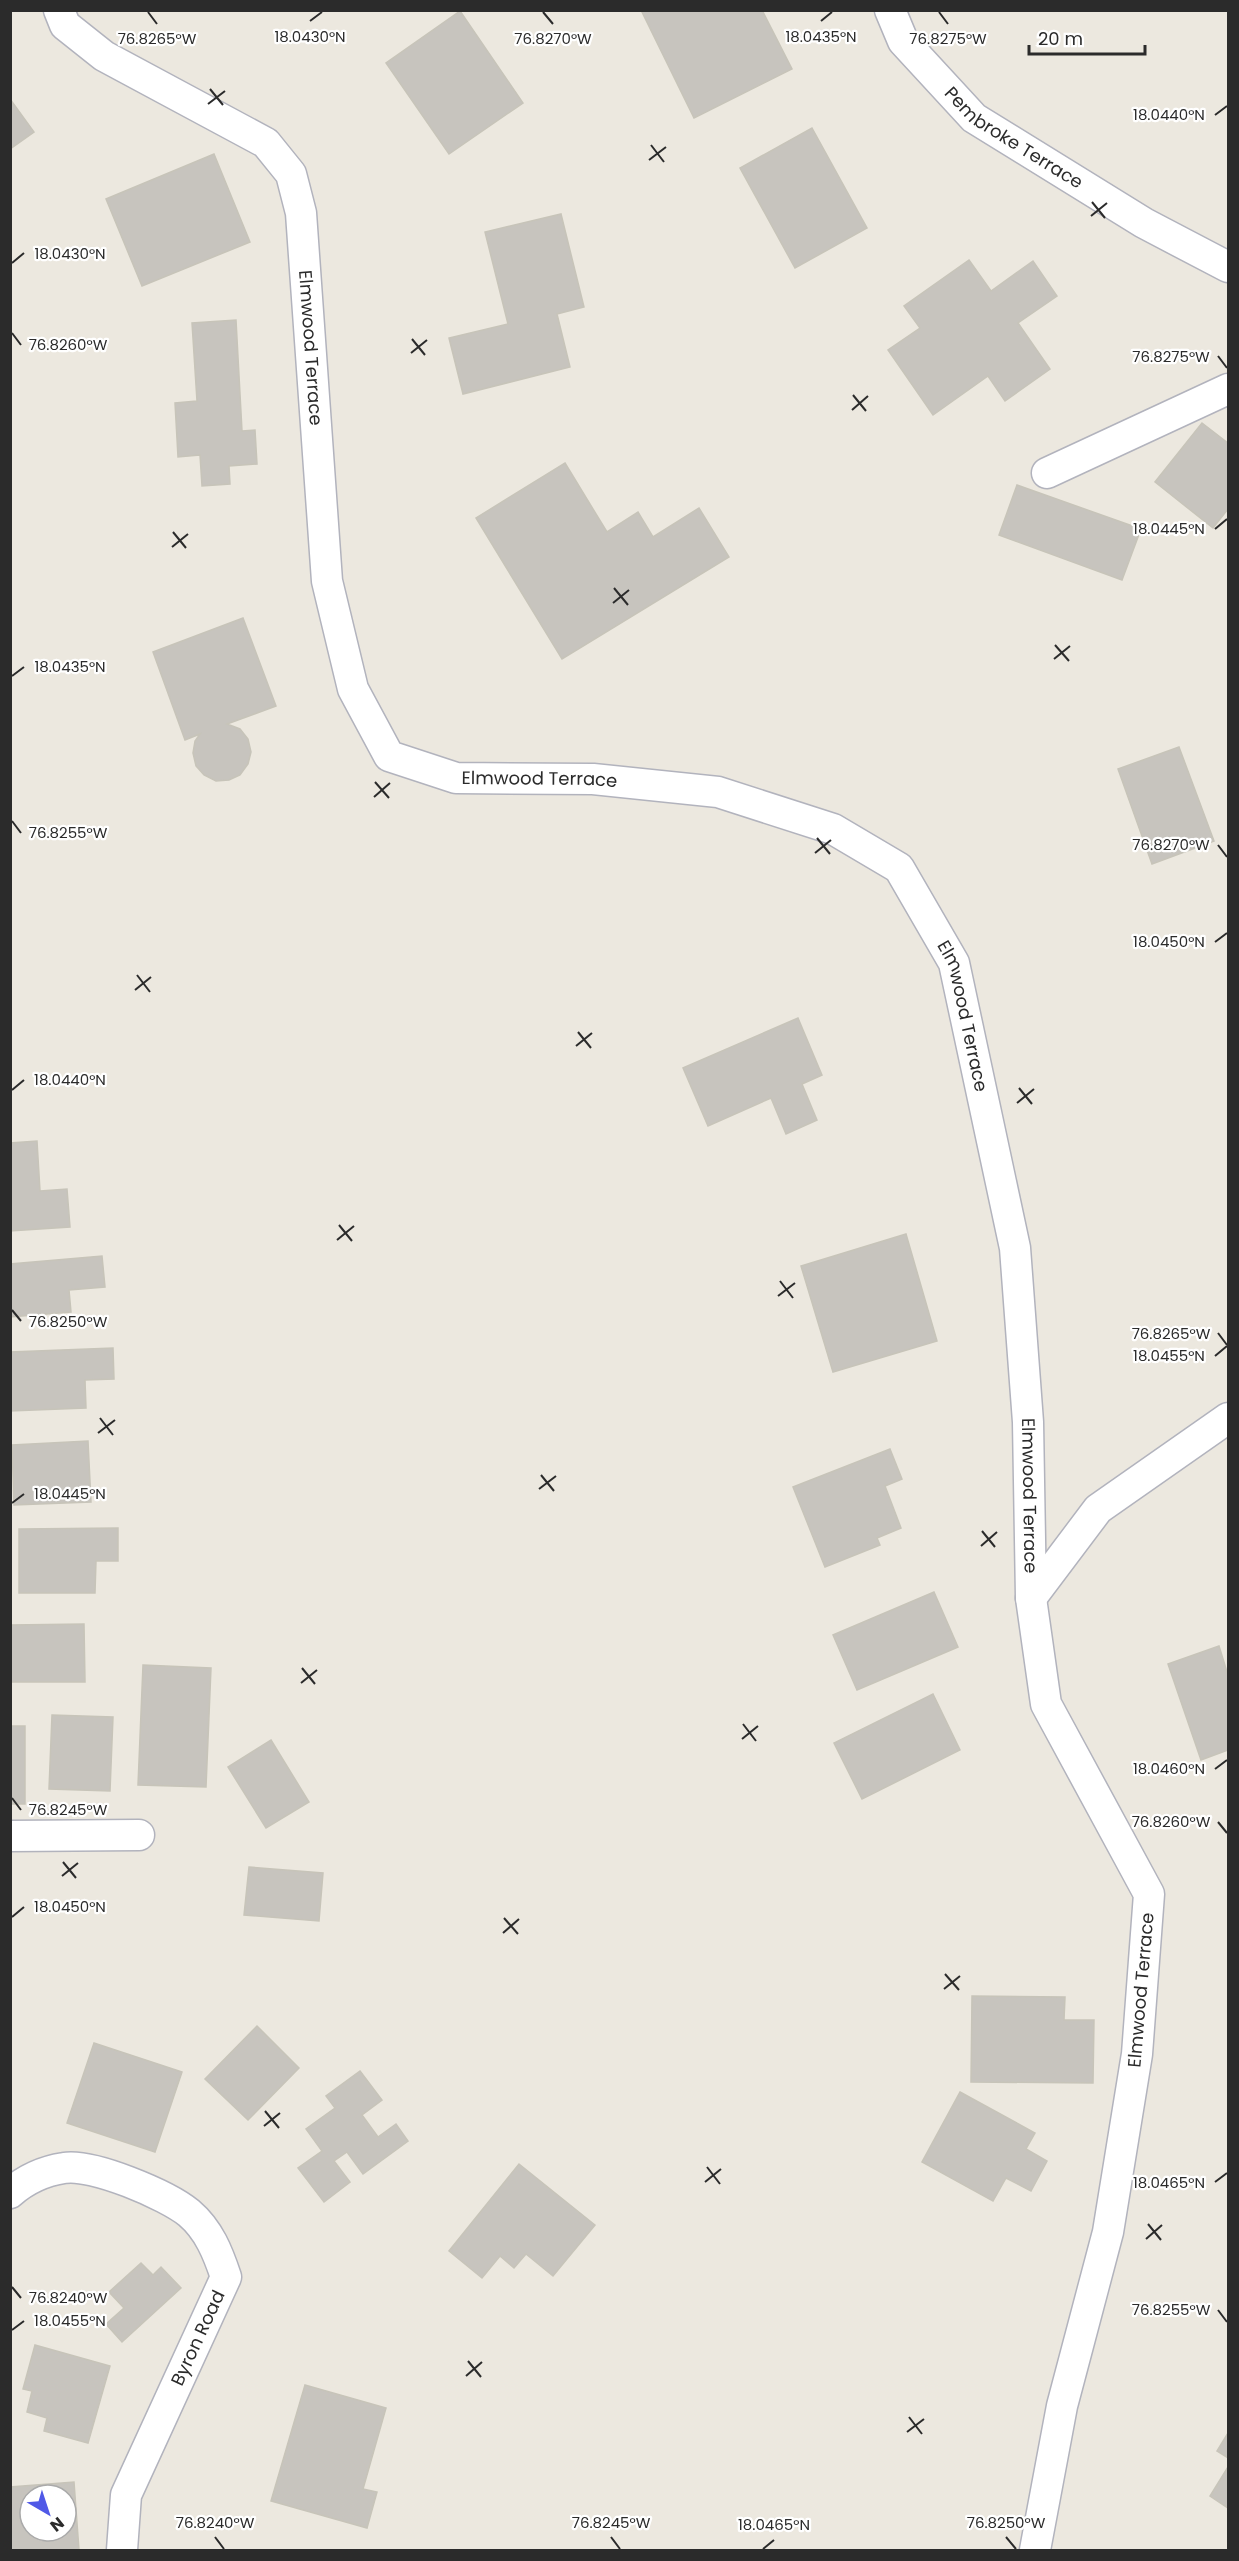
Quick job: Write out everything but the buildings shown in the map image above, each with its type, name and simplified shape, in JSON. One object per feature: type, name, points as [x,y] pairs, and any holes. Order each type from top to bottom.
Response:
[{"type":"street","name":"Elmwood Terrace","points":[[59,10],[65,24],[104,56],[266,143],[291,174],[301,213],[327,581],[352,689],[389,756],[456,778],[593,779],[718,792],[833,829],[899,868],[954,963],[1015,1248],[1028,1422],[1031,1598],[1046,1704],[1149,1894],[1137,2054],[1108,2232],[1062,2406],[1035,2550]]},
{"type":"street","name":"Pembroke Terrace","points":[[890,10],[903,40],[974,118],[1144,223],[1228,267]]},
{"type":"street","points":[[1047,473],[1228,389]]},
{"type":"street","points":[[1031,1598],[1098,1509],[1228,1418]]},
{"type":"street","points":[[10,1836],[139,1835]]},
{"type":"street","name":"Byron Road","points":[[10,2193],[26,2179],[66,2167],[106,2174],[150,2189],[189,2214],[214,2243],[226,2277],[126,2495],[122,2550]]}]
